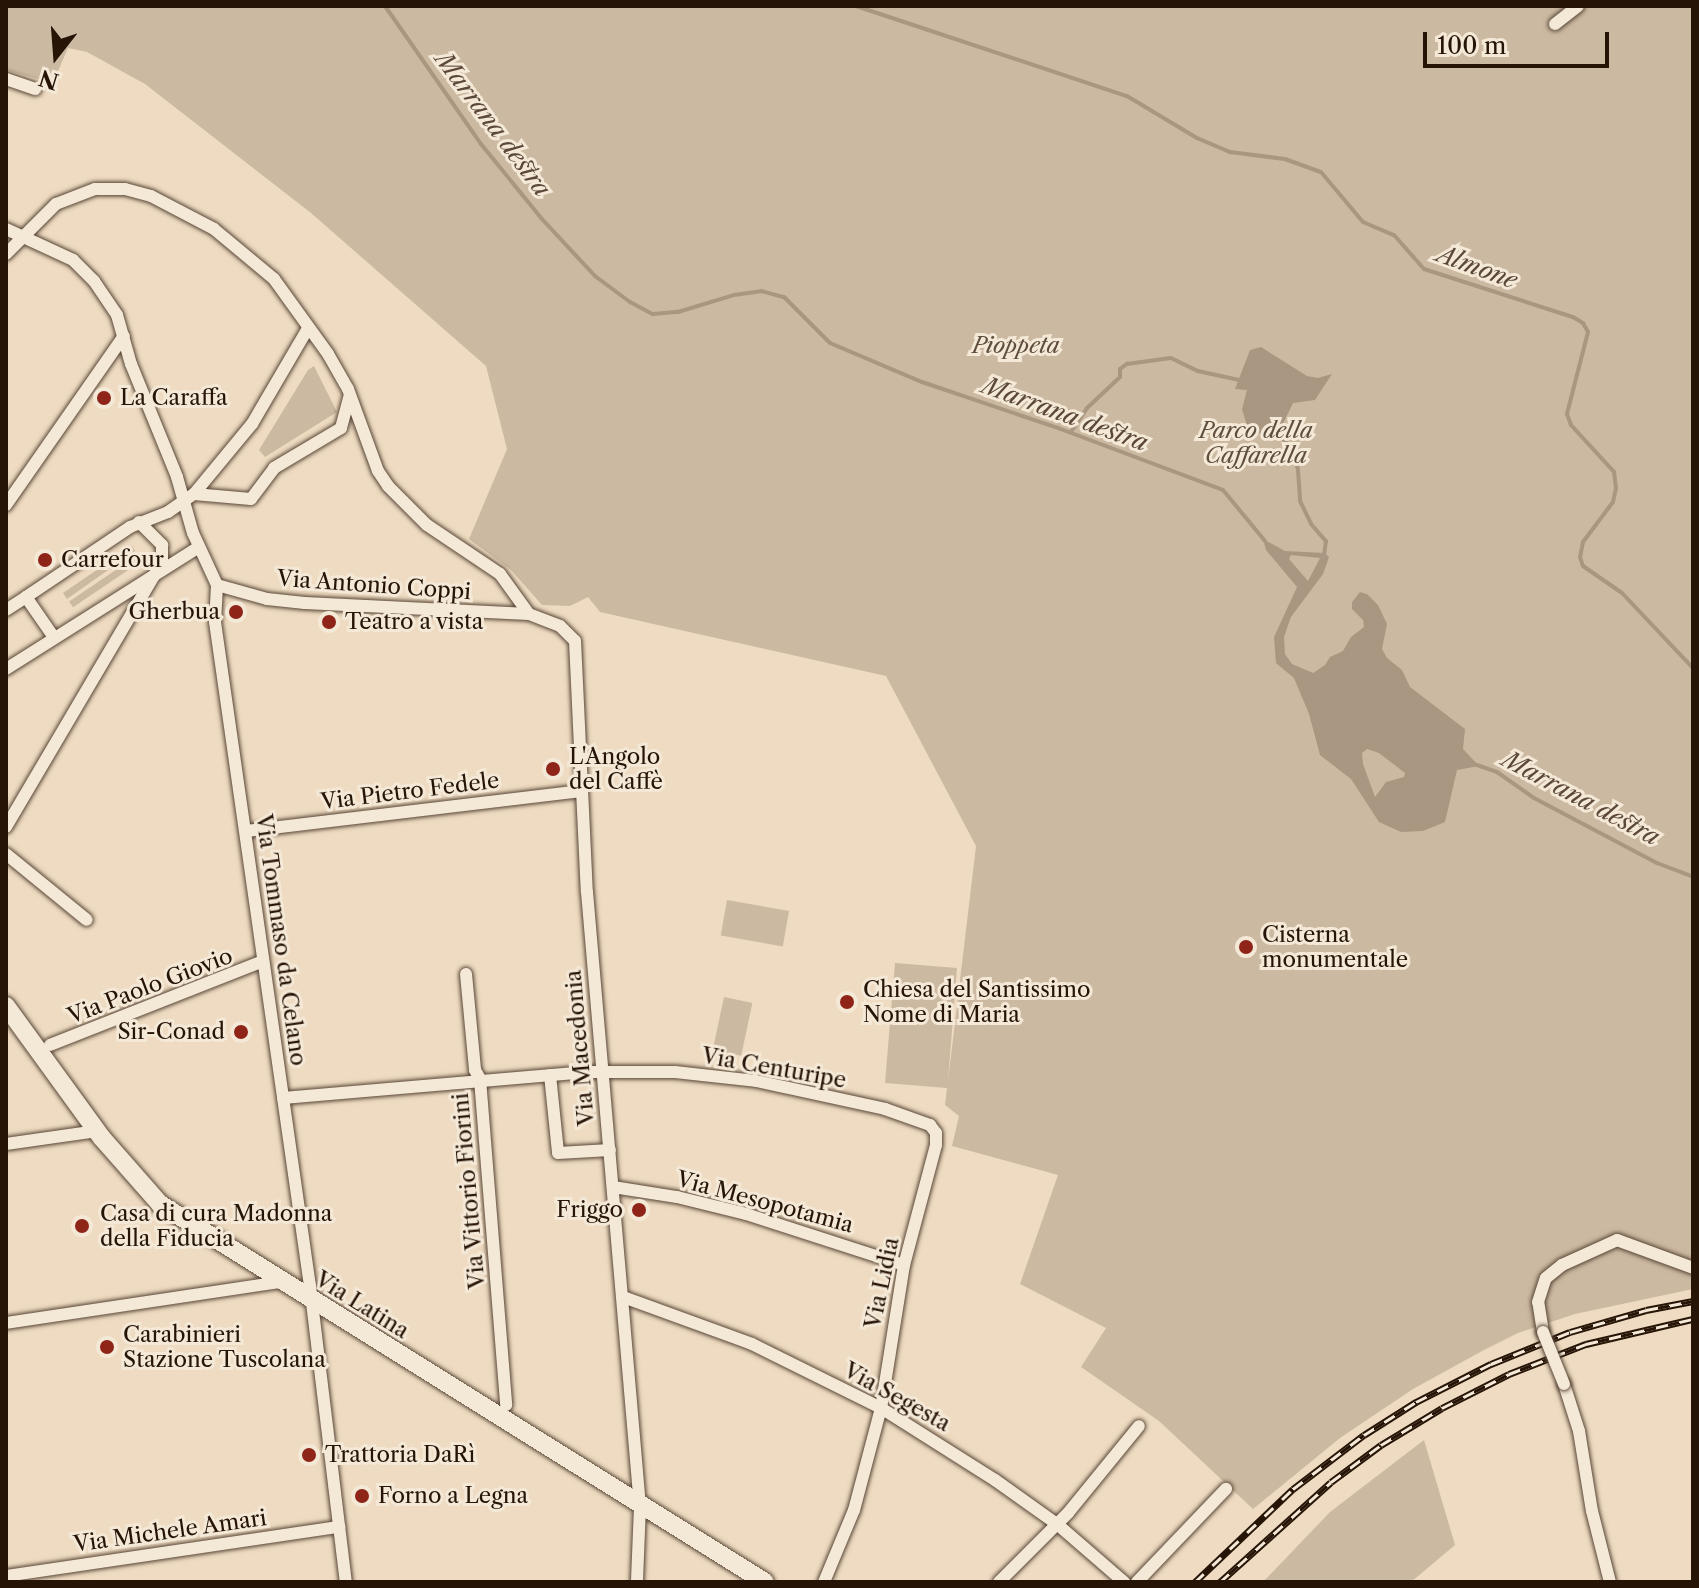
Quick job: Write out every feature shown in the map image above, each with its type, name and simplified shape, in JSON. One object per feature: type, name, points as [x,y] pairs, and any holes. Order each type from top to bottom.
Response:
[{"type":"street","points":[[1555,24],[1578,6]]},
{"type":"street","points":[[6,79],[35,89]]},
{"type":"street","points":[[6,254],[24,239],[47,212],[72,196],[102,189],[140,192],[187,212],[257,262],[283,289],[332,360],[350,393],[378,471],[388,486],[427,525],[500,574],[529,614]]},
{"type":"street","points":[[6,229],[78,263],[112,306],[131,364],[189,498],[199,547],[217,585]]},
{"type":"street","points":[[6,610],[139,522],[189,498],[252,424],[308,328]]},
{"type":"street","points":[[6,505],[124,336]]},
{"type":"street","points":[[189,498],[251,499],[276,467],[341,428],[350,393]]},
{"type":"street","points":[[6,827],[159,570],[162,545],[139,522]]},
{"type":"street","points":[[6,669],[53,636],[199,547]]},
{"type":"street","name":"Via Antonio Coppi","points":[[217,585],[267,599],[305,603],[529,614]]},
{"type":"street","name":"Via Tommaso da Celano","points":[[217,585],[215,622],[283,1098],[346,1582]]},
{"type":"street","points":[[26,597],[53,636]]},
{"type":"street","name":"Via Macedonia","points":[[529,614],[560,626],[575,641],[580,791],[640,1506],[637,1582]]},
{"type":"street","name":"Via Pietro Fedele","points":[[246,831],[580,791]]},
{"type":"street","points":[[6,854],[87,920]]},
{"type":"street","name":"Via Paolo Giovio","points":[[50,1045],[263,961]]},
{"type":"street","name":"Via Vittorio Fiorini","points":[[466,974],[475,1070],[480,1079],[506,1405]]},
{"type":"street","name":"Via Latina","points":[[6,1006],[97,1131],[154,1199],[310,1301],[759,1580]]},
{"type":"street","name":"Via Centuripe","points":[[283,1098],[602,1071],[705,1074],[756,1081],[885,1109],[923,1120],[934,1129]]},
{"type":"street","points":[[550,1075],[558,1153],[610,1150]]},
{"type":"street","name":"Via Lidia","points":[[824,1582],[854,1510],[881,1408],[904,1265],[936,1145],[934,1129]]},
{"type":"street","points":[[6,1144],[97,1131]]},
{"type":"street","name":"Via Mesopotamia","points":[[613,1187],[677,1197],[746,1214],[904,1265]]},
{"type":"street","points":[[1610,1582],[1592,1511],[1579,1431],[1543,1332],[1538,1302],[1546,1278],[1562,1265],[1617,1240],[1693,1268]]},
{"type":"street","points":[[6,1323],[280,1282]]},
{"type":"street","name":"Via Segesta","points":[[623,1297],[762,1348],[881,1408],[969,1462],[1057,1524],[1124,1582]]},
{"type":"street","points":[[999,1582],[1057,1524],[1139,1426]]},
{"type":"street","points":[[1137,1582],[1226,1489]]},
{"type":"street","name":"Via Michele Amari","points":[[6,1576],[339,1527]]},
{"type":"green space","name":"Parco della Caffarella","points":[[6,6],[1693,6],[1693,1289],[1575,1314],[1518,1333],[1484,1350],[1413,1389],[1340,1438],[1253,1509],[1159,1421],[1081,1367],[1106,1328],[1020,1284],[1058,1175],[952,1146],[959,1116],[945,1105],[947,1088],[885,1083],[895,963],[957,968],[948,1081],[976,846],[886,676],[600,612],[588,597],[570,606],[542,605],[511,570],[469,539],[507,449],[486,366],[311,213],[145,84],[87,52],[68,48],[55,78],[38,79],[6,70]]},
{"type":"green space","points":[[314,366],[337,412],[265,457],[259,450],[308,370]]},
{"type":"green space","points":[[132,546],[135,551],[67,599],[63,593]]},
{"type":"green space","points":[[138,555],[142,561],[73,607],[69,601]]},
{"type":"green space","points":[[727,900],[789,911],[783,946],[721,935]]},
{"type":"green space","points":[[724,997],[752,1003],[741,1056],[713,1050]]},
{"type":"green space","points":[[1424,1440],[1455,1545],[1411,1582],[1263,1582],[1330,1512]]},
{"type":"shaded area","points":[[1261,347],[1307,376],[1318,378],[1332,374],[1315,400],[1293,403],[1280,430],[1271,436],[1254,432],[1247,426],[1242,409],[1247,390],[1235,389],[1250,350]]},
{"type":"shaded area","points":[[1263,539],[1285,551],[1325,553],[1329,557],[1323,574],[1291,617],[1284,637],[1285,654],[1292,664],[1313,673],[1330,657],[1343,651],[1351,637],[1364,627],[1363,620],[1352,609],[1352,602],[1360,592],[1367,594],[1378,605],[1387,624],[1382,649],[1387,658],[1402,670],[1410,687],[1465,729],[1463,749],[1479,766],[1457,770],[1445,822],[1423,831],[1401,832],[1379,822],[1351,779],[1320,755],[1309,714],[1294,678],[1276,663],[1274,637],[1297,587],[1266,550]],"holes":[[[1291,555],[1320,558],[1308,581],[1289,559]],[[1367,749],[1379,753],[1405,773],[1404,777],[1386,782],[1375,797],[1363,764],[1362,753]]]},
{"type":"waterway","name":"Marrana destra","points":[[385,6],[481,144],[542,219],[595,276],[630,302],[653,314],[678,312],[734,295],[761,291],[784,297],[830,343],[922,382],[1058,428],[1223,490],[1265,541]]},
{"type":"waterway","name":"Almone","points":[[856,6],[1127,96],[1197,138],[1230,152],[1285,159],[1321,172],[1363,222],[1394,235],[1424,269],[1573,317],[1583,323],[1588,332],[1567,414],[1571,425],[1614,472],[1616,488],[1613,502],[1583,542],[1580,557],[1583,566],[1622,593],[1693,668]]},
{"type":"waterway","points":[[1071,432],[1087,408],[1120,377],[1120,369],[1127,364],[1171,358],[1198,371],[1239,380]]},
{"type":"waterway","points":[[1278,433],[1291,448],[1298,470],[1300,501],[1311,524],[1326,541],[1324,556]]},
{"type":"waterway","name":"Marrana destra","points":[[1474,764],[1497,772],[1534,798],[1657,863],[1693,877]]},
{"type":"railway","points":[[1195,1582],[1293,1489],[1364,1435],[1416,1402],[1491,1364],[1570,1332],[1646,1310],[1693,1301]]},
{"type":"railway","points":[[1220,1582],[1331,1482],[1381,1445],[1442,1408],[1509,1374],[1586,1344],[1693,1319]]},
{"type":"place","name":"La Caraffa","points":[[104,398]]},
{"type":"place","name":"Carrefour","points":[[45,560]]},
{"type":"place","name":"Gherbua","points":[[236,612]]},
{"type":"place","name":"Teatro a vista","points":[[329,622]]},
{"type":"place","name":"L'Angolo del Caffè","points":[[553,769]]},
{"type":"place","name":"Cisterna monumentale","points":[[1246,947]]},
{"type":"place","name":"Chiesa del Santissimo Nome di Maria","points":[[847,1002]]},
{"type":"place","name":"Sir-Conad","points":[[241,1032]]},
{"type":"place","name":"Friggo","points":[[639,1210]]},
{"type":"place","name":"Casa di cura Madonna della Fiducia","points":[[82,1226]]},
{"type":"place","name":"Carabinieri Stazione Tuscolana","points":[[107,1347]]},
{"type":"place","name":"Trattoria DaRì","points":[[309,1455]]},
{"type":"place","name":"Forno a Legna","points":[[362,1496]]},
{"type":"park label","name":"Pioppeta","points":[[1016,346]]}]
